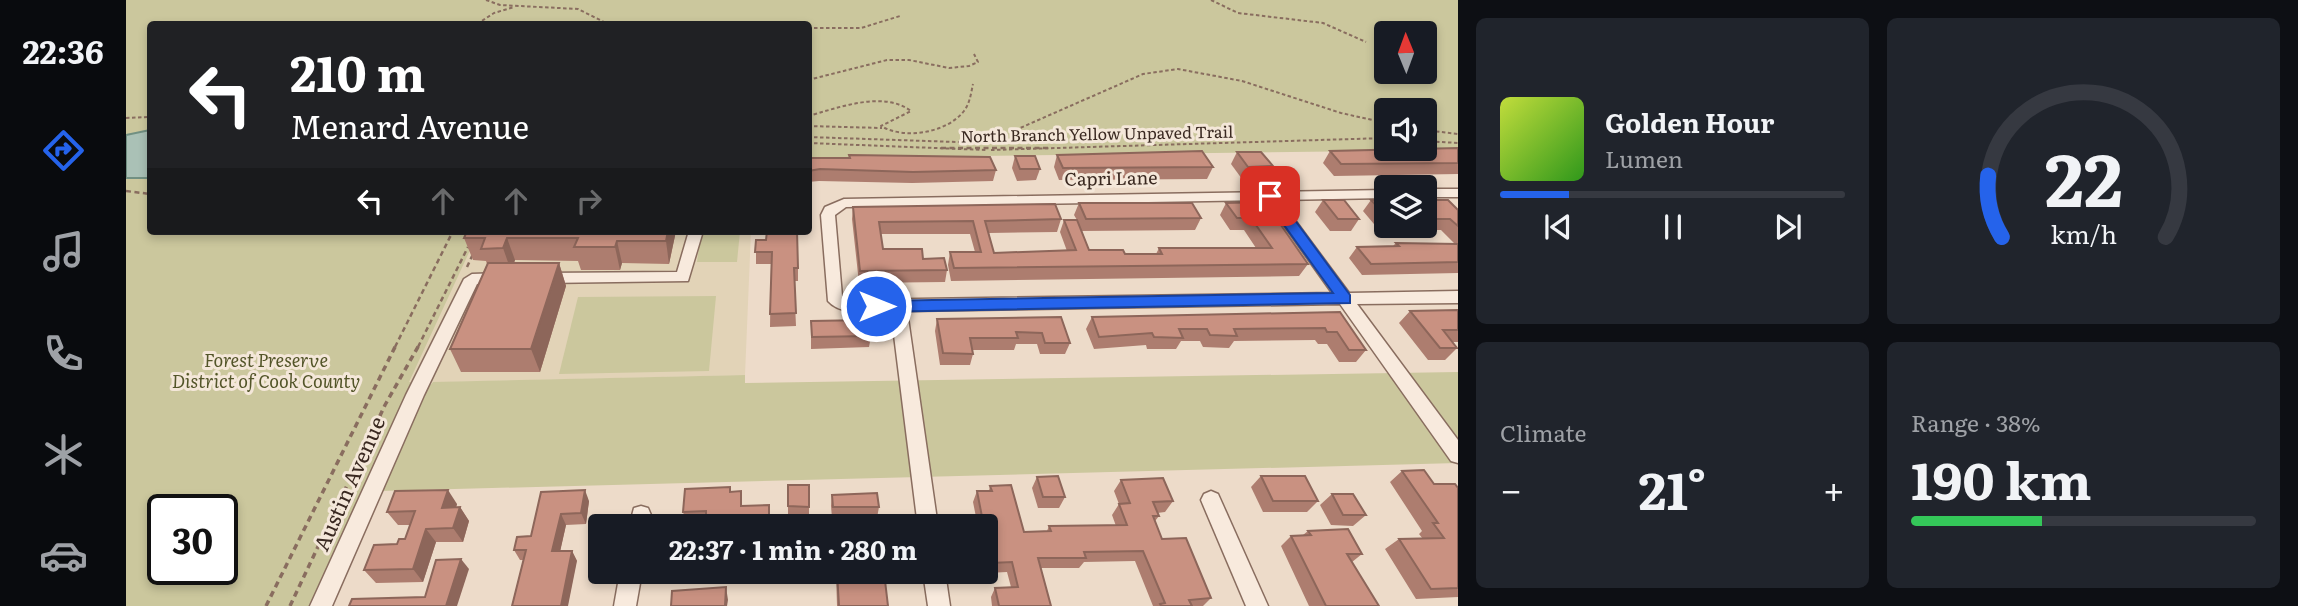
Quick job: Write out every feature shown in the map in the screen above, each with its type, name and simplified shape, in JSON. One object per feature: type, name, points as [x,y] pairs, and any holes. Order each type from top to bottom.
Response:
[{"type":"street","points":[[1437,193],[1458,193]]},
{"type":"street","name":"Capri Lane","points":[[898,306],[853,306],[839,303],[834,297],[828,215],[836,205],[853,201],[1374,194]]},
{"type":"street","points":[[1270,196],[1458,455]]},
{"type":"street","name":"Austin Avenue","points":[[321,606],[415,395],[424,383],[472,279],[683,277],[695,235]]},
{"type":"street","points":[[926,514],[898,306],[1458,297]]},
{"type":"street","points":[[1210,500],[1257,606]]},
{"type":"street","points":[[625,606],[629,584]]},
{"type":"street","points":[[936,584],[939,606]]},
{"type":"path","points":[[486,0],[518,6],[572,8],[601,21]]},
{"type":"path","points":[[1211,0],[1238,13],[1323,23],[1366,42]]},
{"type":"path","points":[[482,21],[494,13],[518,6]]},
{"type":"path","points":[[812,27],[861,28],[900,16]]},
{"type":"path","points":[[812,79],[891,59],[907,59],[940,67],[968,67],[978,62],[974,54]]},
{"type":"path","points":[[812,137],[986,143],[1123,82],[1168,69],[1198,71],[1242,81],[1341,113],[1374,120]]},
{"type":"path","points":[[812,126],[882,128],[889,133],[904,135],[955,120],[968,106],[973,85]]},
{"type":"path","points":[[812,115],[852,105],[880,103],[900,104],[910,109],[909,113],[887,121],[882,128]]},
{"type":"path","points":[[126,118],[147,117]]},
{"type":"path","points":[[1437,132],[1458,134]]},
{"type":"path","name":"North Branch Yellow Unpaved Trail","points":[[812,142],[988,150],[1374,138]]},
{"type":"path","points":[[1437,142],[1458,143]]},
{"type":"path","points":[[126,191],[147,194]]},
{"type":"path","points":[[266,606],[451,235]]},
{"type":"path","points":[[459,275],[470,242]]},
{"type":"path","points":[[290,606],[385,405],[473,253]]},
{"type":"shaded area","points":[[147,131],[147,178],[126,178],[126,135]]},
{"type":"shaded area","points":[[477,235],[751,235],[745,375],[407,383]]},
{"type":"green space","name":"Forest Preserve District of Cook County","points":[[126,0],[1458,0],[1458,150],[1437,150],[1437,98],[1374,98],[1374,151],[812,158],[812,21],[147,21],[147,235],[477,235],[409,382],[417,383],[312,606],[126,606]]},
{"type":"green space","points":[[700,235],[740,235],[737,262],[697,262]]},
{"type":"green space","points":[[716,296],[709,371],[559,374],[578,297]]},
{"type":"green space","points":[[1458,372],[1458,463],[380,491],[425,391],[433,382],[745,375],[745,383]]},
{"type":"building","points":[[1437,148],[1458,148],[1458,163],[1341,164],[1330,151],[1374,150],[1374,161],[1437,161]]},
{"type":"building","points":[[1202,151],[1213,167],[1063,168],[1057,155]]},
{"type":"building","points":[[1237,152],[1261,152],[1273,166],[1248,167]]},
{"type":"building","points":[[849,155],[990,157],[996,170],[812,170],[812,158],[850,158]]},
{"type":"building","points":[[1015,156],[1035,156],[1040,169],[1020,169]]},
{"type":"building","points":[[1323,200],[1344,200],[1359,219],[1338,219]]},
{"type":"building","points":[[1437,200],[1448,200],[1458,210],[1458,226],[1450,219],[1437,219]]},
{"type":"building","points":[[1265,202],[1308,264],[954,268],[950,252],[981,252],[973,221],[879,222],[883,249],[922,249],[923,259],[944,258],[947,270],[860,271],[853,207],[1055,204],[1061,219],[985,221],[994,253],[1076,250],[1064,220],[1077,220],[1089,250],[1162,254],[1159,248],[1272,248],[1251,218],[1237,218],[1226,203]]},
{"type":"building","points":[[1079,203],[1192,203],[1201,218],[1086,219]]},
{"type":"building","points":[[465,235],[667,235],[666,241],[617,241],[615,247],[574,247],[578,238],[507,238],[503,248],[481,249],[485,238],[464,238]]},
{"type":"building","points":[[767,235],[797,235],[798,268],[794,268],[796,313],[770,314],[772,252],[755,252],[756,240],[766,240]]},
{"type":"building","points":[[1396,243],[1458,244],[1458,262],[1371,264],[1357,247],[1399,246]]},
{"type":"building","points":[[488,263],[559,263],[531,349],[450,349]]},
{"type":"building","points":[[1458,310],[1458,330],[1443,330],[1457,348],[1440,348],[1410,311]]},
{"type":"building","points":[[1340,312],[1366,350],[1349,350],[1337,332],[1327,332],[1325,328],[1234,329],[1237,336],[1210,335],[1207,329],[1179,329],[1183,338],[1154,337],[1152,333],[1099,337],[1092,317]]},
{"type":"building","points":[[1061,317],[1070,343],[1045,343],[1042,333],[1016,332],[1018,338],[970,338],[973,354],[943,353],[937,319]]},
{"type":"building","points":[[868,320],[871,336],[812,337],[811,321]]},
{"type":"building","points":[[1424,470],[1434,484],[1455,484],[1458,488],[1458,588],[1431,589],[1399,539],[1444,538],[1433,523],[1438,523],[1402,471]]},
{"type":"building","points":[[1058,476],[1065,497],[1043,497],[1037,477]]},
{"type":"building","points":[[1261,476],[1305,476],[1318,501],[1273,501]]},
{"type":"building","points":[[1163,478],[1173,501],[1153,502],[1159,516],[1153,516],[1162,539],[1186,538],[1211,598],[1189,600],[1192,606],[1161,606],[1160,604],[1165,603],[1143,551],[1084,552],[1086,558],[1038,558],[1051,606],[999,606],[995,588],[1018,587],[1012,562],[998,563],[998,514],[981,514],[977,491],[992,491],[990,486],[1011,485],[1024,532],[1051,531],[1049,526],[1127,525],[1119,504],[1130,503],[1121,480]]},
{"type":"building","points":[[788,485],[809,485],[809,507],[788,506]]},
{"type":"building","points":[[730,487],[730,492],[741,491],[741,506],[769,505],[769,514],[683,512],[685,489]]},
{"type":"building","points":[[448,490],[442,508],[460,507],[453,528],[426,529],[413,569],[364,570],[374,545],[397,544],[399,539],[405,539],[415,511],[387,512],[395,491]]},
{"type":"building","points":[[585,490],[581,513],[561,514],[552,551],[572,551],[561,606],[512,606],[526,550],[514,550],[517,537],[531,536],[541,492]]},
{"type":"building","points":[[877,493],[879,507],[833,507],[832,495]]},
{"type":"building","points":[[1332,494],[1353,494],[1366,515],[1343,515]]},
{"type":"building","points":[[1348,529],[1362,554],[1347,554],[1379,606],[1326,606],[1291,536],[1311,535],[1308,531]]},
{"type":"building","points":[[461,559],[446,606],[349,606],[352,599],[425,597],[436,560]]},
{"type":"building","points":[[838,584],[885,584],[888,606],[839,606]]},
{"type":"building","points":[[726,587],[725,606],[671,606],[672,591]]},
{"type":"route","points":[[876,306],[1345,299],[1270,196]]}]
